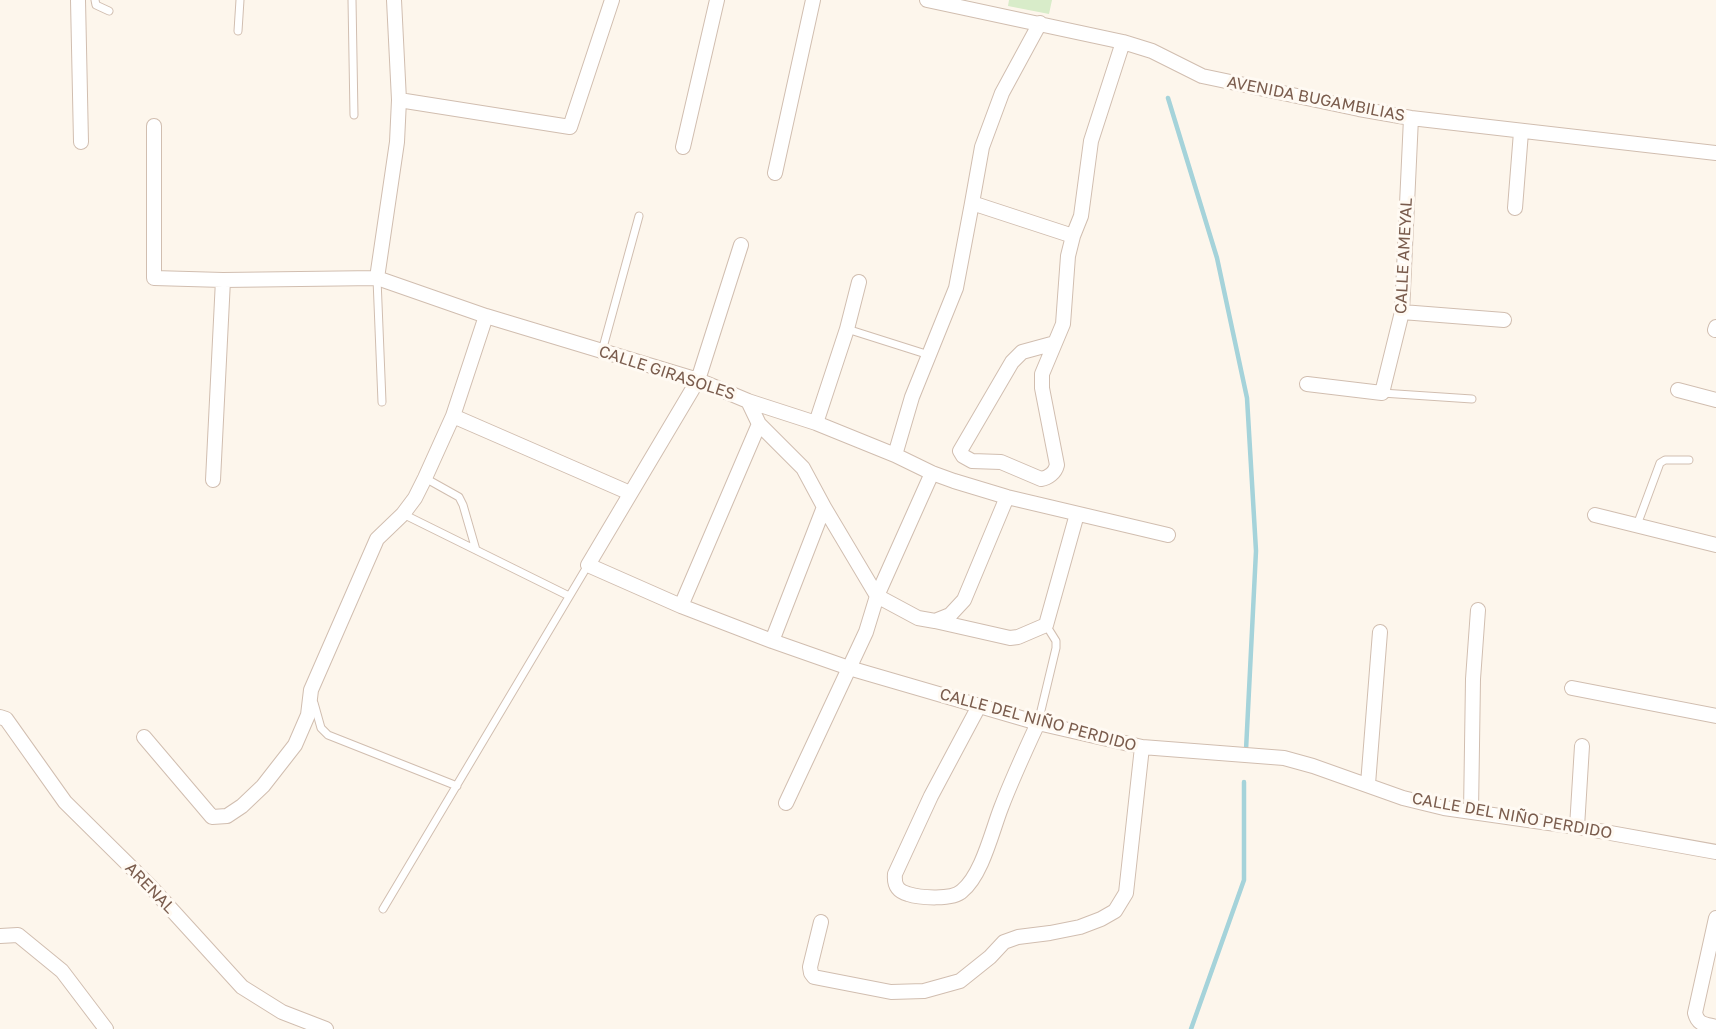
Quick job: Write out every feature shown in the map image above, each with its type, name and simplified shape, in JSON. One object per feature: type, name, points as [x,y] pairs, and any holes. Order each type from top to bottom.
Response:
[{"type":"street","points":[[78,0],[81,142]]},
{"type":"street","points":[[377,278],[397,142],[399,100],[394,0]]},
{"type":"street","points":[[399,100],[570,127],[612,0]]},
{"type":"street","points":[[683,147],[717,0]]},
{"type":"street","points":[[775,173],[813,0]]},
{"type":"street","name":"AVENIDA BUGAMBILIAS","points":[[927,0],[988,6],[1040,23],[1124,42],[1152,51],[1202,76],[1411,118],[1716,153]]},
{"type":"street","points":[[895,455],[912,397],[956,288],[982,147],[1002,93],[1040,23]]},
{"type":"street","points":[[1055,343],[1022,352],[1012,362],[960,450],[963,456],[972,461],[1001,462],[1041,479],[1056,471],[1058,465],[1042,388],[1042,374],[1063,324],[1068,256],[1081,216],[1091,141],[1124,42]]},
{"type":"street","name":"CALLE AMEYAL","points":[[1382,393],[1402,312],[1411,118]]},
{"type":"street","name":"CALLE GIRASOLES","points":[[154,126],[154,278],[223,280],[377,278],[486,316],[698,380],[748,401],[816,423],[895,455],[932,473],[1007,497],[1168,535]]},
{"type":"street","points":[[1515,208],[1521,132]]},
{"type":"street","points":[[972,203],[1073,236]]},
{"type":"street","points":[[588,564],[698,380],[741,245]]},
{"type":"street","points":[[213,480],[223,280]]},
{"type":"street","points":[[816,423],[847,329],[859,282]]},
{"type":"street","points":[[1402,312],[1504,320]]},
{"type":"street","points":[[144,737],[212,817],[226,816],[242,806],[263,786],[295,745],[308,715],[311,690],[377,539],[403,514],[415,498],[425,477],[453,416],[486,316]]},
{"type":"street","points":[[1307,384],[1382,393]]},
{"type":"street","points":[[1678,390],[1716,400]]},
{"type":"street","points":[[748,401],[759,424],[803,468],[877,596],[918,618],[1010,638],[1018,637],[1046,624],[1077,514]]},
{"type":"street","points":[[453,416],[630,493]]},
{"type":"street","points":[[681,606],[759,424]]},
{"type":"street","points":[[786,803],[866,632],[877,596],[932,473]]},
{"type":"street","points":[[935,621],[950,615],[964,600],[1007,497]]},
{"type":"street","points":[[772,642],[824,507]]},
{"type":"street","points":[[1595,514],[1716,545]]},
{"type":"street","name":"CALLE DEL NIÑO PERDIDO","points":[[588,564],[681,606],[772,642],[849,668],[1038,723],[1142,747],[1284,758],[1368,784],[1403,798],[1471,812],[1577,827],[1716,852]]},
{"type":"street","points":[[1471,812],[1473,679],[1478,610]]},
{"type":"street","points":[[1368,784],[1380,632]]},
{"type":"street","points":[[1572,688],[1716,716]]},
{"type":"street","points":[[979,706],[931,796],[895,874],[894,881],[897,888],[906,894],[926,897],[953,896],[962,892],[971,881],[981,863],[1001,806],[1038,723]]},
{"type":"street","name":"ARENAL","points":[[0,717],[6,719],[65,802],[150,886],[242,987],[282,1012],[326,1029]]},
{"type":"street","points":[[1577,827],[1582,746]]},
{"type":"street","points":[[821,922],[810,967],[814,977],[891,992],[924,991],[960,981],[990,957],[1004,942],[1018,937],[1080,927],[1101,920],[1115,911],[1126,893],[1142,747]]},
{"type":"street","points":[[1716,918],[1709,982],[1695,1013],[1700,1023],[1716,1027]]},
{"type":"street","points":[[0,936],[18,935],[62,971],[106,1029]]},
{"type":"lane","points":[[95,0],[96,5],[109,11]]},
{"type":"lane","points":[[238,32],[240,0]]},
{"type":"lane","points":[[352,0],[354,115]]},
{"type":"lane","points":[[602,351],[639,216]]},
{"type":"lane","points":[[377,278],[382,402]]},
{"type":"lane","points":[[847,329],[929,355]]},
{"type":"lane","points":[[1382,393],[1472,399]]},
{"type":"lane","points":[[1637,525],[1660,463],[1665,460],[1689,460]]},
{"type":"lane","points":[[425,477],[459,497],[476,550]]},
{"type":"lane","points":[[403,514],[569,596]]},
{"type":"lane","points":[[383,909],[588,564]]},
{"type":"lane","points":[[1038,723],[1056,648],[1056,640],[1046,624]]},
{"type":"lane","points":[[311,690],[317,718],[321,728],[328,735],[457,786]]},
{"type":"green space","points":[[1009,0],[1052,0],[1049,14],[1008,6]]},
{"type":"waterway","points":[[1168,98],[1217,258],[1247,398],[1256,551],[1246,750]]},
{"type":"waterway","points":[[1191,1029],[1244,880],[1244,782]]}]
